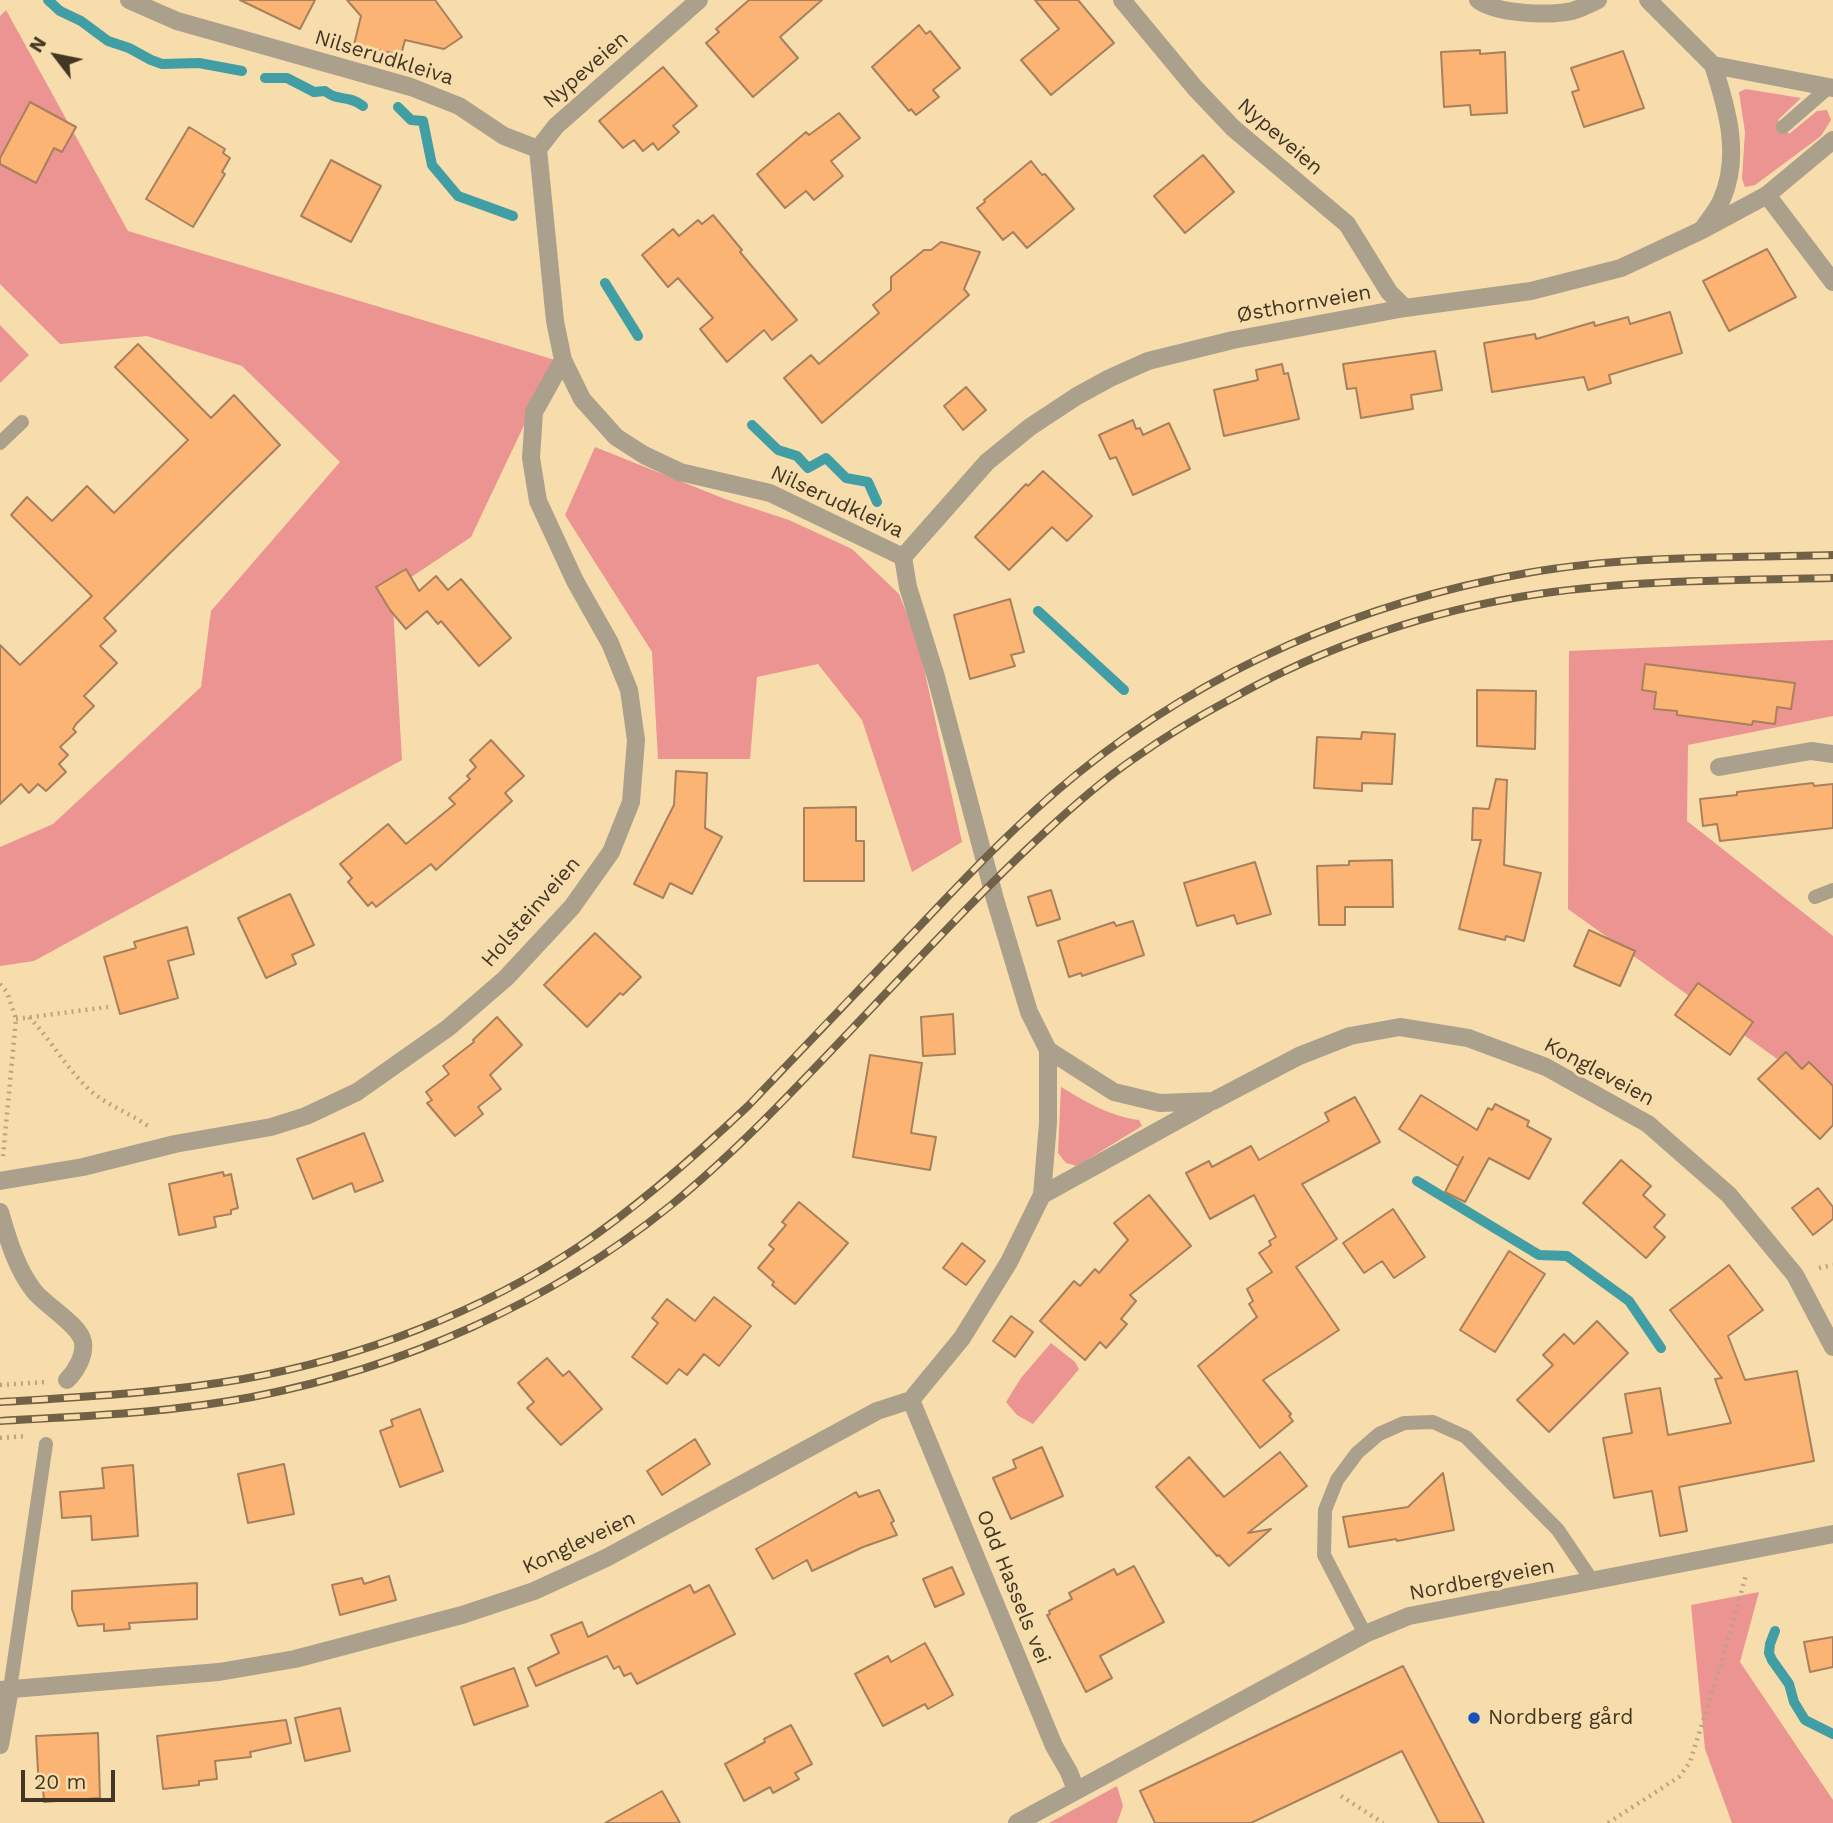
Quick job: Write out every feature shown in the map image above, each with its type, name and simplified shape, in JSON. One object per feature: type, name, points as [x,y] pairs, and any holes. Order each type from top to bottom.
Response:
[{"type":"street","name":"Nilserudkleiva","points":[[129,0],[177,21],[411,87],[459,106],[504,136],[538,149],[555,321],[563,360],[582,400],[616,437],[644,455],[680,472],[770,493],[903,558],[908,587],[936,677],[995,899],[1029,1012],[1048,1050]]},
{"type":"street","name":"Nypeveien","points":[[538,149],[556,126],[699,0]]},
{"type":"street","name":"Nypeveien","points":[[1122,0],[1195,89],[1234,128],[1347,224],[1389,292],[1405,308]]},
{"type":"street","points":[[1478,0],[1486,6],[1510,13],[1572,11],[1598,0]]},
{"type":"street","points":[[1648,0],[1713,65],[1729,117],[1732,159],[1722,199],[1702,230]]},
{"type":"street","points":[[1713,65],[1830,88]]},
{"type":"street","name":"Østhornveien","points":[[903,558],[987,462],[1030,427],[1110,378],[1148,361],[1233,340],[1405,308],[1531,291],[1622,268],[1767,195],[1833,140]]},
{"type":"street","points":[[1767,195],[1833,282]]},
{"type":"street","name":"Holsteinveien","points":[[1,1181],[83,1167],[175,1144],[271,1127],[306,1116],[357,1092],[448,1028],[506,978],[572,907],[611,852],[631,802],[636,740],[629,690],[610,643],[575,581],[538,501],[531,458],[534,412],[563,360]]},
{"type":"street","points":[[1719,767],[1811,751],[1833,754]]},
{"type":"street","name":"Kongleveien","points":[[1042,1195],[1299,1056],[1350,1036],[1400,1027],[1468,1038],[1546,1067],[1648,1124],[1729,1195],[1795,1275],[1833,1347]]},
{"type":"street","points":[[911,1400],[962,1338],[1009,1262],[1042,1195],[1048,1124],[1048,1050]]},
{"type":"street","name":"Kongleveien","points":[[1048,1050],[1114,1092],[1160,1104],[1213,1101]]},
{"type":"street","points":[[0,1203],[1,1181]]},
{"type":"street","points":[[0,1212],[11,1247],[35,1292],[80,1333],[83,1344],[81,1357],[76,1372],[67,1380]]},
{"type":"street","name":"Kongleveien","points":[[5,1689],[219,1672],[295,1660],[462,1615],[534,1591],[606,1558],[877,1411],[911,1400]]},
{"type":"street","name":"Odd Hassels vei","points":[[911,1400],[1054,1746],[1076,1790]]},
{"type":"street","name":"Nordbergveien","points":[[1017,1823],[1365,1634],[1409,1616],[1833,1534]]},
{"type":"street","points":[[0,1745],[5,1689]]},
{"type":"lane","points":[[1783,127],[1830,88]]},
{"type":"lane","points":[[0,443],[22,422]]},
{"type":"lane","points":[[1815,897],[1833,890]]},
{"type":"lane","points":[[1365,1634],[1324,1555],[1325,1510],[1337,1480],[1357,1453],[1379,1434],[1404,1423],[1433,1422],[1466,1437],[1558,1530],[1593,1582]]},
{"type":"lane","points":[[5,1689],[46,1444]]},
{"type":"path","points":[[0,984],[7,992],[16,1019],[1,1181]]},
{"type":"path","points":[[16,1019],[108,1007]]},
{"type":"path","points":[[29,1017],[49,1038],[69,1069],[108,1105],[131,1114],[175,1144]]},
{"type":"path","points":[[0,1385],[67,1380]]},
{"type":"path","points":[[1608,1823],[1679,1777],[1690,1762],[1753,1550]]},
{"type":"path","points":[[1341,1796],[1383,1823]]},
{"type":"shaded area","points":[[6,10],[128,231],[555,360],[471,537],[392,590],[402,760],[34,961],[0,966],[0,847],[53,824],[201,687],[211,611],[340,462],[242,366],[147,336],[60,344],[0,284],[0,16]]},
{"type":"shaded area","points":[[1746,89],[1801,98],[1778,120],[1789,134],[1817,111],[1827,110],[1831,120],[1821,136],[1755,185],[1745,187],[1742,179],[1745,132],[1739,92]]},
{"type":"shaded area","points":[[0,325],[29,355],[0,383]]},
{"type":"shaded area","points":[[595,447],[725,499],[789,520],[852,549],[899,594],[918,641],[962,842],[912,872],[862,720],[818,664],[757,677],[750,759],[658,759],[652,652],[565,515]]},
{"type":"shaded area","points":[[1833,640],[1833,716],[1688,745],[1687,821],[1833,936],[1833,1099],[1568,909],[1569,651]]},
{"type":"shaded area","points":[[1061,1087],[1108,1112],[1139,1120],[1142,1126],[1077,1166],[1066,1163],[1058,1153]]},
{"type":"shaded area","points":[[1051,1343],[1075,1362],[1079,1369],[1033,1424],[1017,1415],[1006,1402],[1021,1378]]},
{"type":"shaded area","points":[[1759,1592],[1740,1662],[1833,1800],[1833,1823],[1732,1823],[1705,1749],[1691,1605]]},
{"type":"shaded area","points":[[1117,1786],[1123,1806],[1117,1823],[1049,1823]]},
{"type":"building","points":[[240,0],[315,0],[300,29]]},
{"type":"building","points":[[347,0],[435,0],[462,37],[444,49],[405,40],[401,55],[354,45],[361,16]]},
{"type":"building","points":[[749,0],[822,0],[780,37],[798,58],[753,97],[706,43],[719,32],[716,29]]},
{"type":"building","points":[[1035,0],[1078,0],[1114,43],[1051,95],[1021,60],[1059,29]]},
{"type":"building","points":[[919,25],[926,34],[930,31],[960,68],[933,90],[939,97],[916,115],[911,109],[909,111],[872,67]]},
{"type":"building","points":[[1480,50],[1480,54],[1505,52],[1507,113],[1471,115],[1470,105],[1444,107],[1441,52]]},
{"type":"building","points":[[1623,51],[1644,108],[1584,127],[1572,92],[1579,90],[1571,68]]},
{"type":"building","points":[[663,67],[697,106],[673,126],[679,132],[658,150],[653,143],[643,151],[634,140],[623,148],[599,121]]},
{"type":"building","points":[[30,102],[76,127],[62,152],[54,148],[36,183],[0,164],[0,158]]},
{"type":"building","points":[[839,113],[860,138],[831,161],[843,176],[814,200],[806,191],[785,208],[757,174],[806,132],[809,135]]},
{"type":"building","points":[[189,127],[225,149],[223,153],[230,158],[222,172],[225,174],[193,227],[146,199]]},
{"type":"building","points":[[1203,155],[1234,192],[1185,233],[1154,196]]},
{"type":"building","points":[[331,160],[381,186],[351,242],[301,216]]},
{"type":"building","points":[[1031,161],[1074,209],[1027,248],[1013,232],[1003,240],[977,208]]},
{"type":"building","points":[[713,215],[797,320],[772,340],[764,330],[727,362],[700,329],[713,318],[678,278],[668,287],[642,255],[673,229],[679,236],[698,220],[702,224]]},
{"type":"building","points":[[941,242],[980,252],[964,289],[969,295],[822,423],[784,378],[811,355],[819,364],[879,313],[873,305],[891,290],[891,277],[924,250],[931,250]]},
{"type":"building","points":[[1767,249],[1796,297],[1729,331],[1703,281]]},
{"type":"building","points":[[1670,312],[1682,353],[1609,375],[1611,383],[1588,390],[1584,377],[1492,392],[1484,343],[1535,334],[1536,339],[1594,322],[1595,326],[1628,317],[1630,324]]},
{"type":"building","points":[[138,344],[211,418],[234,395],[280,445],[104,618],[116,631],[100,646],[117,663],[84,696],[94,706],[76,724],[73,729],[76,732],[60,747],[68,755],[59,764],[66,772],[46,791],[38,784],[29,793],[21,784],[0,804],[0,645],[20,665],[92,596],[11,515],[27,497],[52,521],[87,486],[114,513],[188,440],[115,367]]},
{"type":"building","points":[[1435,351],[1442,390],[1411,395],[1413,409],[1361,418],[1356,388],[1347,389],[1343,364]]},
{"type":"building","points":[[1282,364],[1284,374],[1288,373],[1299,419],[1224,436],[1214,390],[1258,380],[1256,370]]},
{"type":"building","points":[[966,387],[986,410],[963,430],[944,406]]},
{"type":"building","points":[[1133,420],[1136,429],[1140,428],[1143,435],[1169,423],[1190,469],[1133,495],[1116,457],[1110,459],[1099,435]]},
{"type":"building","points":[[1043,471],[1092,516],[1067,541],[1052,527],[1009,570],[975,537],[1026,484],[1028,486]]},
{"type":"building","points":[[406,569],[419,591],[436,576],[448,590],[461,579],[511,638],[479,666],[441,621],[438,624],[427,611],[406,629],[376,587]]},
{"type":"building","points":[[1010,599],[1024,652],[1011,655],[1015,666],[970,679],[954,615]]},
{"type":"building","points":[[1645,664],[1795,683],[1791,709],[1777,707],[1775,724],[1753,721],[1752,725],[1677,715],[1677,711],[1654,709],[1656,692],[1642,690]]},
{"type":"building","points":[[1477,690],[1536,691],[1535,749],[1477,746]]},
{"type":"building","points":[[1362,732],[1395,734],[1392,784],[1362,783],[1362,791],[1314,788],[1317,737],[1361,739]]},
{"type":"building","points":[[491,740],[524,776],[505,793],[512,801],[436,870],[431,864],[376,907],[372,902],[368,906],[348,882],[352,878],[340,864],[388,824],[406,844],[455,804],[449,798],[470,779],[467,776],[476,767],[470,760]]},
{"type":"building","points":[[676,771],[707,773],[705,828],[722,837],[692,894],[670,883],[663,898],[634,884],[674,805]]},
{"type":"building","points":[[1496,779],[1507,780],[1504,865],[1541,873],[1524,941],[1506,936],[1505,940],[1459,929],[1481,840],[1472,840],[1473,808],[1489,809]]},
{"type":"building","points":[[1813,783],[1814,786],[1833,784],[1833,828],[1720,841],[1717,824],[1703,826],[1700,799]]},
{"type":"building","points":[[856,807],[856,841],[864,841],[864,881],[804,881],[804,808]]},
{"type":"building","points":[[1392,860],[1393,907],[1345,907],[1345,925],[1319,925],[1317,866],[1349,865],[1349,861]]},
{"type":"building","points":[[1255,862],[1271,914],[1237,924],[1234,915],[1197,926],[1184,883]]},
{"type":"building","points":[[1051,890],[1060,919],[1037,926],[1028,897]]},
{"type":"building","points":[[290,894],[314,945],[292,955],[296,964],[266,978],[238,918]]},
{"type":"building","points":[[1133,921],[1144,955],[1082,976],[1081,973],[1069,977],[1058,941],[1114,922],[1116,926]]},
{"type":"building","points":[[187,927],[194,954],[168,961],[178,998],[120,1014],[104,957],[136,948],[134,942]]},
{"type":"building","points":[[1589,930],[1635,951],[1620,986],[1574,966]]},
{"type":"building","points":[[595,933],[641,977],[623,995],[620,993],[587,1027],[544,985]]},
{"type":"building","points":[[1698,983],[1753,1022],[1730,1055],[1675,1015]]},
{"type":"building","points":[[953,1014],[955,1054],[923,1056],[921,1017]]},
{"type":"building","points":[[497,1017],[522,1045],[490,1075],[501,1089],[478,1107],[483,1114],[455,1136],[427,1103],[432,1100],[426,1092],[449,1074],[443,1066],[474,1042]]},
{"type":"building","points":[[1786,1052],[1802,1069],[1809,1062],[1833,1086],[1833,1125],[1820,1139],[1758,1079]]},
{"type":"building","points":[[870,1055],[922,1063],[911,1133],[936,1137],[930,1170],[853,1157]]},
{"type":"building","points":[[1421,1095],[1477,1130],[1488,1108],[1492,1110],[1495,1104],[1529,1121],[1527,1126],[1551,1139],[1529,1179],[1489,1158],[1465,1202],[1445,1192],[1463,1157],[1458,1166],[1399,1129]]},
{"type":"building","points":[[1355,1097],[1380,1142],[1302,1184],[1337,1239],[1296,1267],[1339,1330],[1263,1380],[1291,1414],[1289,1416],[1293,1421],[1260,1448],[1198,1366],[1257,1317],[1249,1304],[1253,1301],[1247,1289],[1272,1272],[1259,1253],[1271,1245],[1269,1241],[1276,1237],[1254,1195],[1210,1219],[1186,1173],[1209,1161],[1212,1167],[1251,1146],[1259,1160],[1329,1121],[1325,1113]]},
{"type":"building","points":[[364,1133],[383,1181],[355,1192],[352,1183],[313,1199],[297,1159]]},
{"type":"building","points":[[1621,1160],[1651,1186],[1643,1195],[1665,1215],[1654,1227],[1665,1237],[1646,1258],[1583,1203]]},
{"type":"building","points":[[223,1172],[224,1176],[231,1174],[238,1208],[231,1210],[231,1214],[214,1217],[216,1227],[179,1235],[169,1184]]},
{"type":"building","points":[[1818,1188],[1833,1207],[1833,1219],[1813,1235],[1792,1208]]},
{"type":"building","points":[[1149,1195],[1191,1246],[1130,1295],[1136,1301],[1121,1319],[1127,1324],[1106,1348],[1100,1342],[1085,1360],[1040,1321],[1074,1281],[1080,1286],[1095,1269],[1099,1273],[1128,1240],[1114,1223]]},
{"type":"building","points":[[799,1202],[848,1243],[795,1304],[772,1285],[774,1282],[758,1268],[774,1249],[769,1245],[786,1225],[782,1222]]},
{"type":"building","points":[[1393,1209],[1425,1257],[1394,1278],[1382,1261],[1364,1273],[1343,1243]]},
{"type":"building","points":[[962,1243],[985,1261],[966,1285],[943,1268]]},
{"type":"building","points":[[1509,1251],[1545,1274],[1495,1352],[1460,1330]]},
{"type":"building","points":[[1729,1265],[1763,1310],[1728,1336],[1745,1380],[1797,1371],[1814,1461],[1679,1487],[1687,1531],[1660,1536],[1652,1491],[1614,1498],[1603,1438],[1632,1433],[1625,1394],[1660,1388],[1668,1435],[1731,1423],[1715,1379],[1722,1378],[1670,1310]]},
{"type":"building","points":[[714,1297],[751,1326],[719,1366],[704,1354],[687,1375],[679,1369],[667,1384],[632,1357],[658,1323],[652,1318],[667,1299],[695,1321]]},
{"type":"building","points":[[1011,1316],[1033,1332],[1015,1357],[993,1341]]},
{"type":"building","points":[[1597,1321],[1628,1353],[1549,1432],[1517,1400],[1553,1365],[1543,1355],[1564,1334],[1574,1344]]},
{"type":"building","points":[[547,1358],[563,1376],[569,1371],[602,1409],[561,1445],[527,1408],[534,1402],[518,1383]]},
{"type":"building","points":[[420,1409],[443,1471],[400,1487],[380,1431],[393,1426],[391,1420]]},
{"type":"building","points":[[695,1439],[710,1464],[662,1495],[647,1471]]},
{"type":"building","points":[[1042,1447],[1063,1496],[1011,1519],[993,1478],[1016,1468],[1013,1460]]},
{"type":"building","points":[[1280,1452],[1307,1486],[1248,1533],[1271,1529],[1229,1566],[1156,1487],[1189,1457],[1224,1497]]},
{"type":"building","points":[[284,1464],[294,1514],[248,1523],[238,1474]]},
{"type":"building","points":[[133,1465],[138,1536],[92,1540],[91,1516],[62,1518],[60,1492],[104,1488],[102,1468]]},
{"type":"building","points":[[1443,1473],[1454,1530],[1349,1547],[1343,1517],[1408,1507]]},
{"type":"building","points":[[879,1490],[894,1521],[891,1523],[897,1535],[863,1547],[812,1571],[807,1560],[773,1579],[756,1549],[856,1492],[859,1497]]},
{"type":"building","points":[[1134,1566],[1164,1622],[1100,1656],[1112,1678],[1086,1692],[1047,1615],[1050,1614],[1049,1611],[1072,1599],[1069,1593],[1114,1569],[1117,1575]]},
{"type":"building","points":[[952,1567],[964,1594],[935,1607],[923,1579]]},
{"type":"building","points":[[389,1576],[396,1600],[340,1615],[332,1585],[362,1578],[364,1584]]},
{"type":"building","points":[[197,1583],[197,1619],[129,1623],[130,1629],[104,1631],[104,1624],[78,1626],[72,1609],[72,1591]]},
{"type":"building","points":[[690,1585],[694,1593],[709,1585],[735,1634],[637,1684],[631,1673],[624,1676],[619,1666],[614,1669],[607,1656],[536,1686],[528,1668],[559,1653],[551,1635],[582,1622],[588,1637]]},
{"type":"building","points":[[1833,1637],[1833,1667],[1810,1672],[1804,1642]]},
{"type":"building","points":[[925,1643],[953,1695],[928,1709],[925,1704],[883,1726],[855,1674],[888,1656],[891,1662]]},
{"type":"building","points":[[1403,1666],[1484,1823],[1439,1823],[1402,1751],[1251,1823],[1155,1823],[1140,1791]]},
{"type":"building","points":[[514,1668],[528,1706],[474,1725],[461,1687]]},
{"type":"building","points":[[340,1708],[350,1751],[305,1761],[295,1718]]},
{"type":"building","points":[[286,1720],[291,1743],[250,1752],[251,1757],[215,1761],[217,1779],[199,1781],[199,1785],[163,1789],[157,1736]]},
{"type":"building","points":[[791,1725],[812,1764],[795,1773],[799,1779],[773,1793],[770,1787],[744,1801],[725,1764]]},
{"type":"building","points":[[98,1733],[100,1798],[44,1802],[43,1788],[39,1788],[36,1736]]},
{"type":"building","points":[[662,1791],[680,1823],[605,1823]]},
{"type":"waterway","points":[[48,0],[60,11],[81,21],[108,41],[151,60],[162,64],[199,63],[242,71]]},
{"type":"waterway","points":[[265,78],[287,78],[314,92],[325,91],[363,106]]},
{"type":"waterway","points":[[398,107],[411,120],[423,121],[432,165],[458,196],[513,216]]},
{"type":"waterway","points":[[605,283],[638,336]]},
{"type":"waterway","points":[[752,425],[778,450],[797,456],[808,468],[826,458],[846,478],[868,482],[877,502]]},
{"type":"waterway","points":[[1038,611],[1124,690]]},
{"type":"waterway","points":[[1417,1181],[1539,1255],[1567,1256],[1629,1301],[1661,1348]]},
{"type":"waterway","points":[[1775,1631],[1769,1653],[1789,1684],[1794,1702],[1805,1720],[1833,1734]]},
{"type":"railway","points":[[0,1402],[182,1388],[243,1379],[332,1359],[419,1329],[503,1291],[543,1269],[625,1213],[748,1106],[994,849],[1077,774],[1127,736],[1179,702],[1233,671],[1289,645],[1347,621],[1406,602],[1527,573],[1641,560],[1833,555]]},
{"type":"railway","points":[[0,1421],[189,1407],[252,1397],[308,1384],[364,1369],[472,1327],[575,1273],[624,1241],[718,1165],[994,881],[1086,796],[1120,768],[1180,728],[1304,662],[1419,620],[1538,594],[1649,583],[1833,578]]},
{"type":"place","name":"Nordberg gård","points":[[1474,1718]]}]
